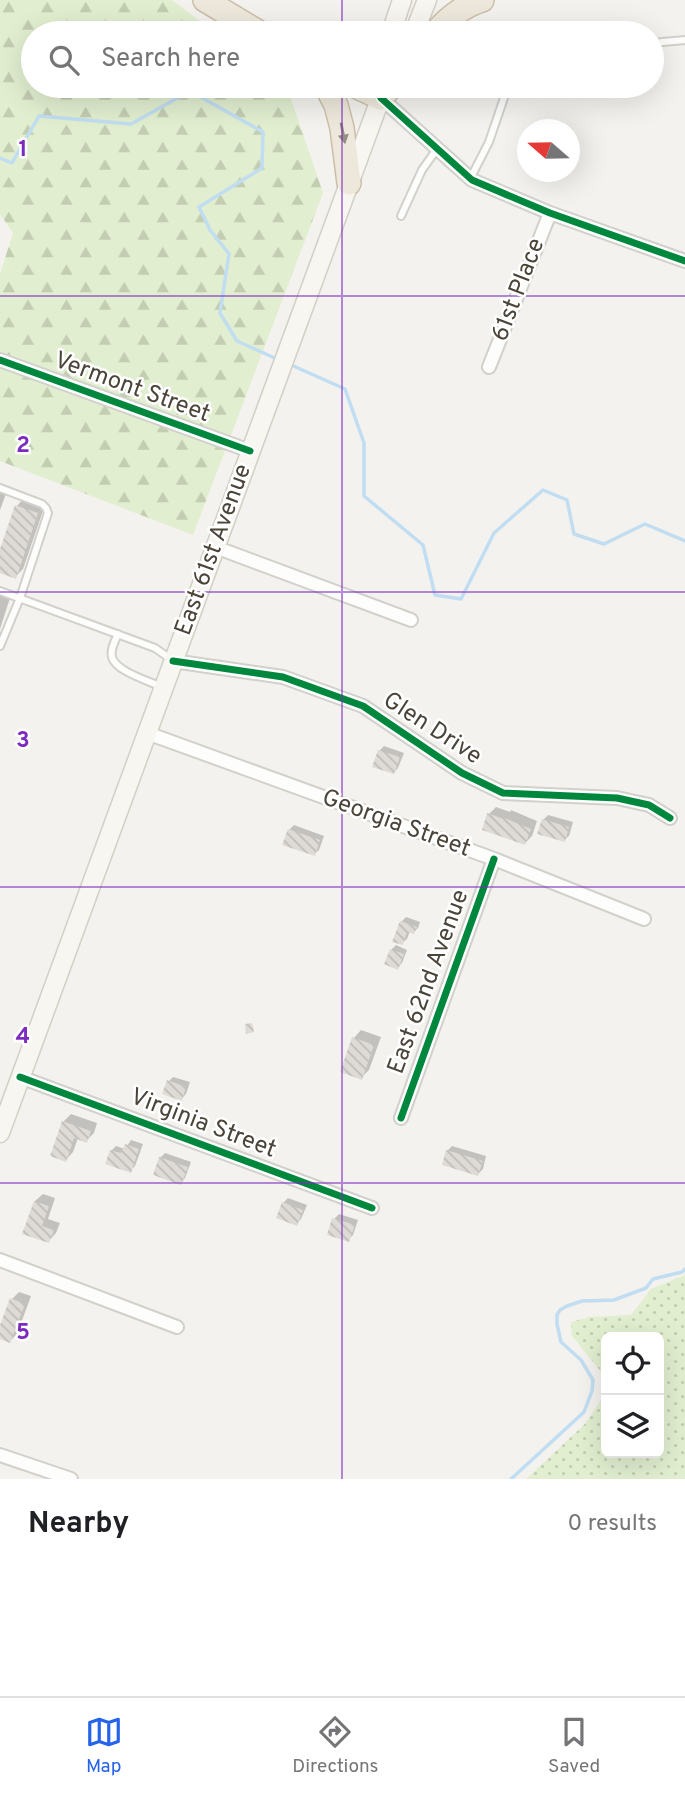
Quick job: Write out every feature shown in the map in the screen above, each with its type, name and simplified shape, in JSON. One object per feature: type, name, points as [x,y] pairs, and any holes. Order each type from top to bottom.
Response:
[{"type":"highway","points":[[205,0],[240,21]]},
{"type":"highway","points":[[446,21],[457,11],[482,0]]},
{"type":"highway","points":[[332,98],[342,128],[349,183]]},
{"type":"main road","points":[[395,21],[402,0]]},
{"type":"main road","points":[[419,21],[427,0]]},
{"type":"main road","name":"East 61st Avenue","points":[[0,1133],[349,183],[383,98]]},
{"type":"street","points":[[393,98],[437,149],[470,179],[550,213],[685,261]]},
{"type":"street","name":"61st Place","points":[[489,367],[550,213]]},
{"type":"street","name":"Vermont Street","points":[[0,360],[250,452]]},
{"type":"street","points":[[215,547],[411,620]]},
{"type":"street","name":"Glen Drive","points":[[173,661],[283,677],[363,706],[462,773],[503,793],[617,798],[649,806],[670,818]]},
{"type":"street","name":"Georgia Street","points":[[147,733],[494,859],[644,919]]},
{"type":"street","name":"East 62nd Avenue","points":[[401,1118],[494,859]]},
{"type":"street","name":"Virginia Street","points":[[20,1077],[372,1208]]},
{"type":"street","points":[[0,1260],[177,1326]]},
{"type":"street","points":[[0,1455],[71,1479]]},
{"type":"lane","points":[[664,41],[685,40]]},
{"type":"lane","points":[[470,179],[489,142],[504,98]]},
{"type":"lane","points":[[401,216],[422,170],[437,149]]},
{"type":"lane","points":[[0,488],[42,504],[48,513],[20,598],[0,646]]},
{"type":"lane","points":[[0,591],[155,648],[173,661]]},
{"type":"lane","points":[[117,634],[111,656],[115,664],[163,687]]},
{"type":"green space","points":[[0,0],[172,0],[200,21],[21,21],[21,98],[291,98],[323,193],[193,535],[0,461],[0,274],[13,233],[0,214]]},
{"type":"green space","points":[[685,1275],[685,1479],[526,1479],[586,1423],[601,1400],[601,1458],[664,1458],[664,1332],[601,1332],[601,1372],[572,1336],[571,1322],[589,1317],[631,1315],[651,1289]]},
{"type":"building","points":[[15,505],[38,513],[16,579],[0,573],[0,549]]},
{"type":"building","points":[[378,750],[400,757],[394,774],[372,767]]},
{"type":"building","points":[[487,813],[531,829],[525,845],[482,830]]},
{"type":"building","points":[[542,819],[569,827],[565,842],[537,834]]},
{"type":"building","points":[[288,829],[320,840],[315,856],[282,845]]},
{"type":"building","points":[[400,921],[417,927],[414,934],[407,932],[403,945],[392,942]]},
{"type":"building","points":[[390,949],[404,954],[398,970],[384,964]]},
{"type":"building","points":[[252,1023],[254,1032],[246,1034],[245,1024]]},
{"type":"building","points":[[352,1037],[374,1045],[362,1080],[340,1072]]},
{"type":"building","points":[[167,1080],[186,1087],[182,1101],[162,1094]]},
{"type":"building","points":[[62,1121],[91,1131],[87,1143],[74,1138],[66,1162],[50,1156]]},
{"type":"building","points":[[125,1144],[139,1149],[131,1173],[105,1164],[110,1150],[121,1153]]},
{"type":"building","points":[[446,1150],[483,1161],[478,1176],[442,1165]]},
{"type":"building","points":[[159,1157],[188,1167],[181,1185],[153,1175]]},
{"type":"building","points":[[34,1201],[49,1206],[42,1226],[54,1230],[49,1243],[22,1234]]},
{"type":"building","points":[[282,1202],[303,1210],[297,1226],[276,1218]]},
{"type":"building","points":[[332,1218],[355,1225],[349,1242],[327,1235]]},
{"type":"building","points":[[10,1298],[25,1304],[10,1343],[0,1339],[0,1325]]},
{"type":"waterway","points":[[0,158],[12,163],[39,116],[131,124],[177,98]]},
{"type":"waterway","points":[[202,98],[263,132],[262,168],[199,207],[210,230],[229,254],[220,313],[237,341],[279,360]]},
{"type":"waterway","points":[[289,364],[345,389],[364,443],[364,496],[423,545],[435,595],[461,599],[494,533],[543,490],[567,500],[574,534],[604,544],[645,524],[685,541]]},
{"type":"waterway","points":[[511,1479],[584,1412],[592,1391],[593,1380],[581,1360],[561,1342],[557,1324],[560,1310],[582,1301],[614,1300],[646,1288],[653,1279],[685,1269]]},
{"type":"cycle path","points":[[381,98],[472,180],[550,213],[685,261]]},
{"type":"cycle path","points":[[0,360],[250,451]]},
{"type":"cycle path","points":[[173,661],[283,677],[363,706],[462,773],[503,793],[617,798],[649,805],[670,818]]},
{"type":"cycle path","points":[[401,1118],[494,859]]},
{"type":"cycle path","points":[[20,1077],[372,1208]]}]
